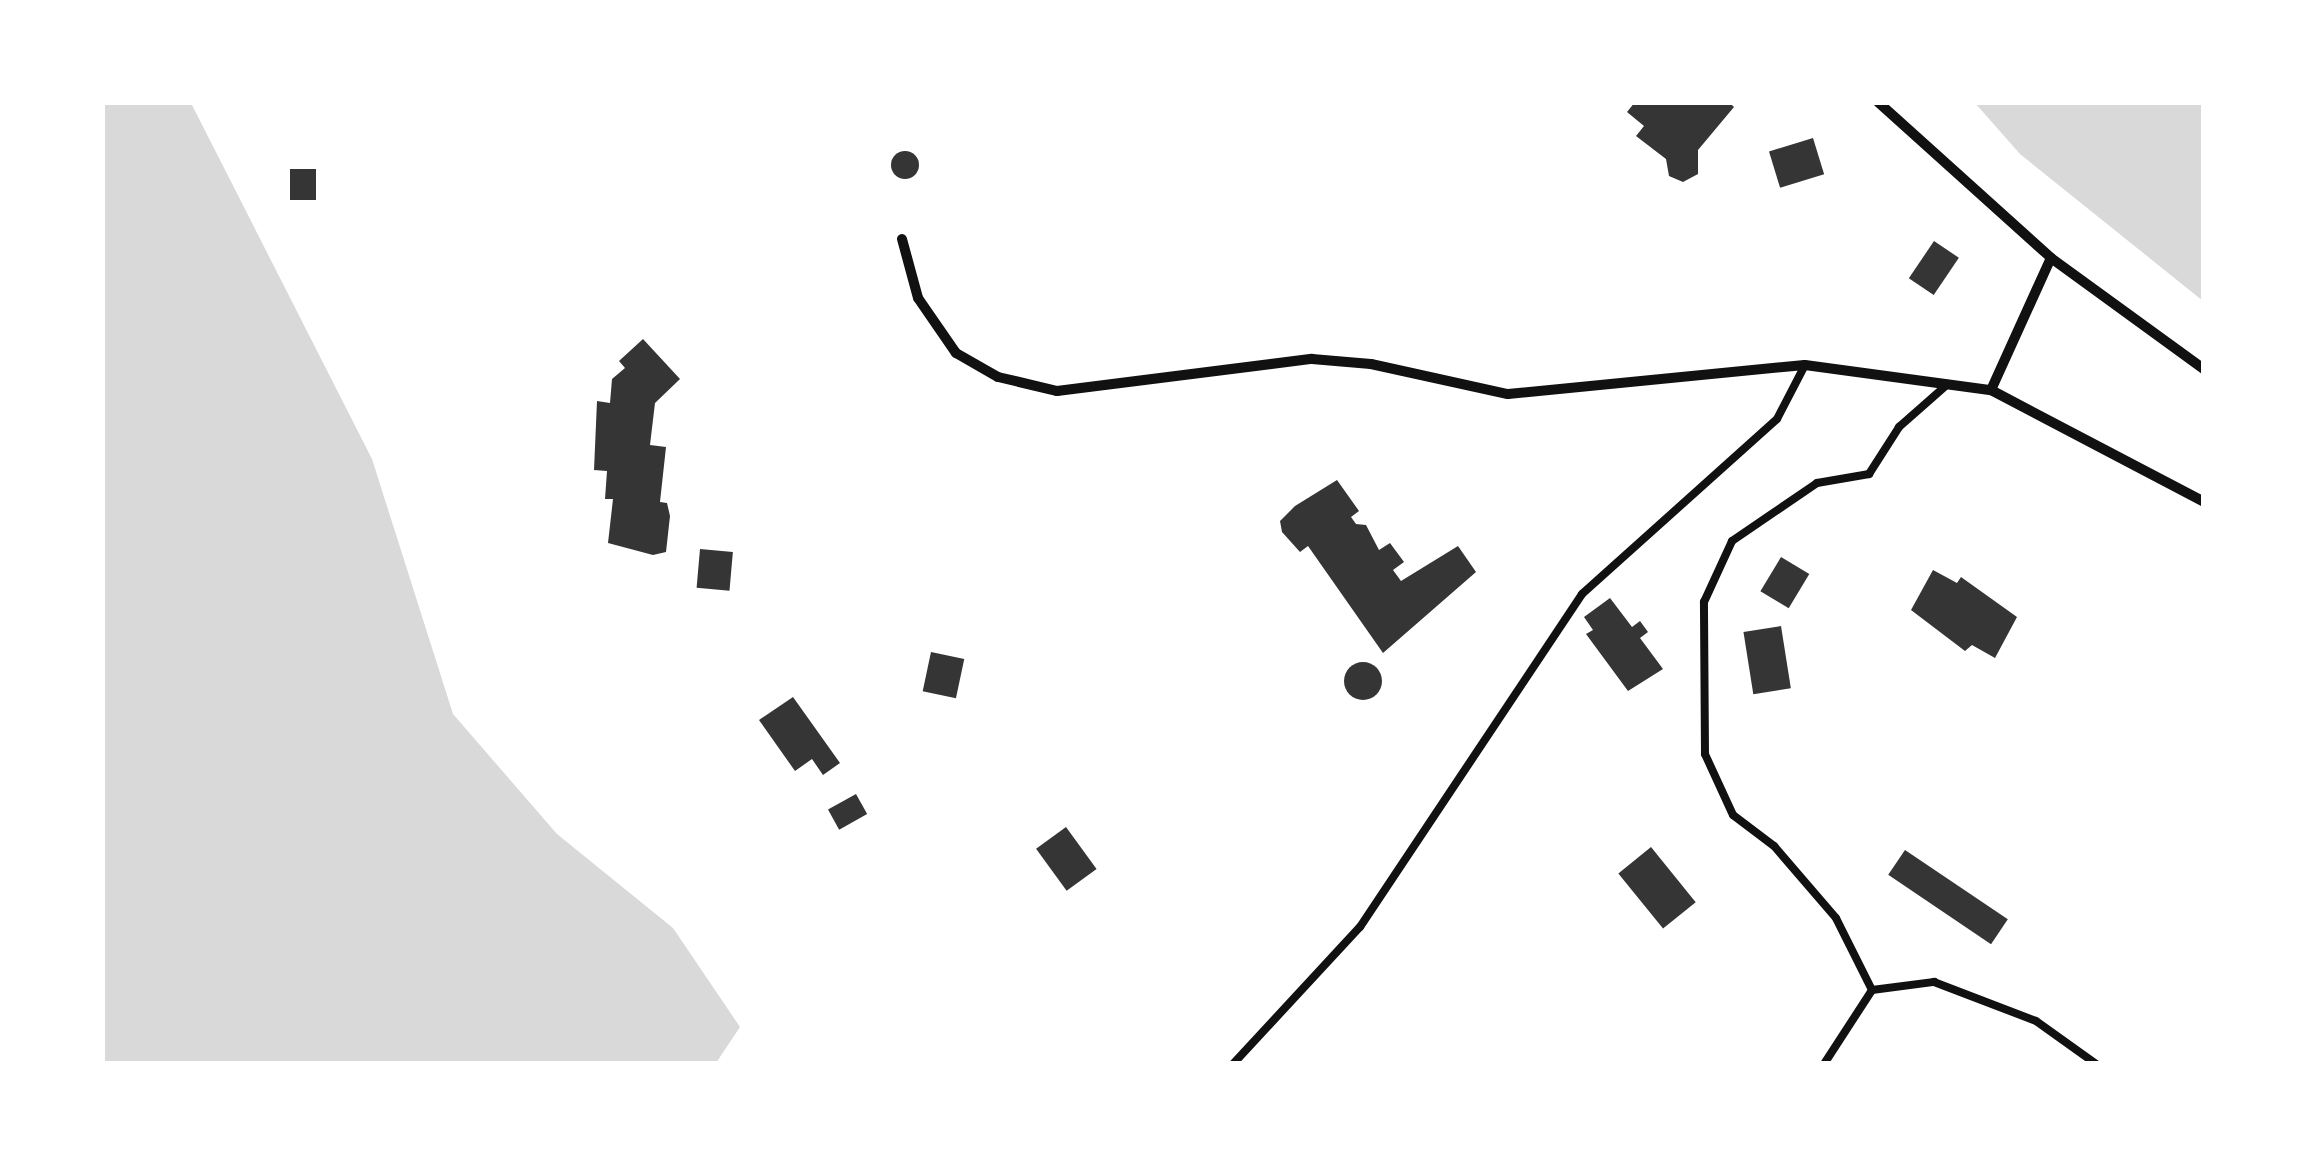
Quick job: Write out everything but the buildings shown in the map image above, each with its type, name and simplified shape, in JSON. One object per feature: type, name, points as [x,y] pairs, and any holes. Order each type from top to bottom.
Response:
[{"type":"street","points":[[1878,102],[2052,258],[2204,369]]},
{"type":"street","points":[[902,240],[918,298],[956,352],[998,377],[1058,391],[1312,358],[1371,364],[1508,394],[1805,366],[1991,390],[2204,502]]},
{"type":"street","points":[[1991,390],[2052,258]]},
{"type":"lane","points":[[1233,1064],[1360,927],[1582,594],[1777,418],[1805,366]]},
{"type":"lane","points":[[1872,990],[1836,918],[1774,846],[1733,814],[1705,754],[1704,602],[1732,541],[1817,483],[1869,474],[1898,427],[1948,384]]},
{"type":"lane","points":[[1824,1064],[1872,990],[1934,982],[1992,1000],[2036,1021],[2096,1064]]},
{"type":"shaded area","points":[[102,103],[191,103],[372,459],[453,714],[557,834],[673,928],[740,1027],[716,1063],[103,1063]]},
{"type":"shaded area","points":[[1975,103],[2203,103],[2203,301],[2020,154]]}]
